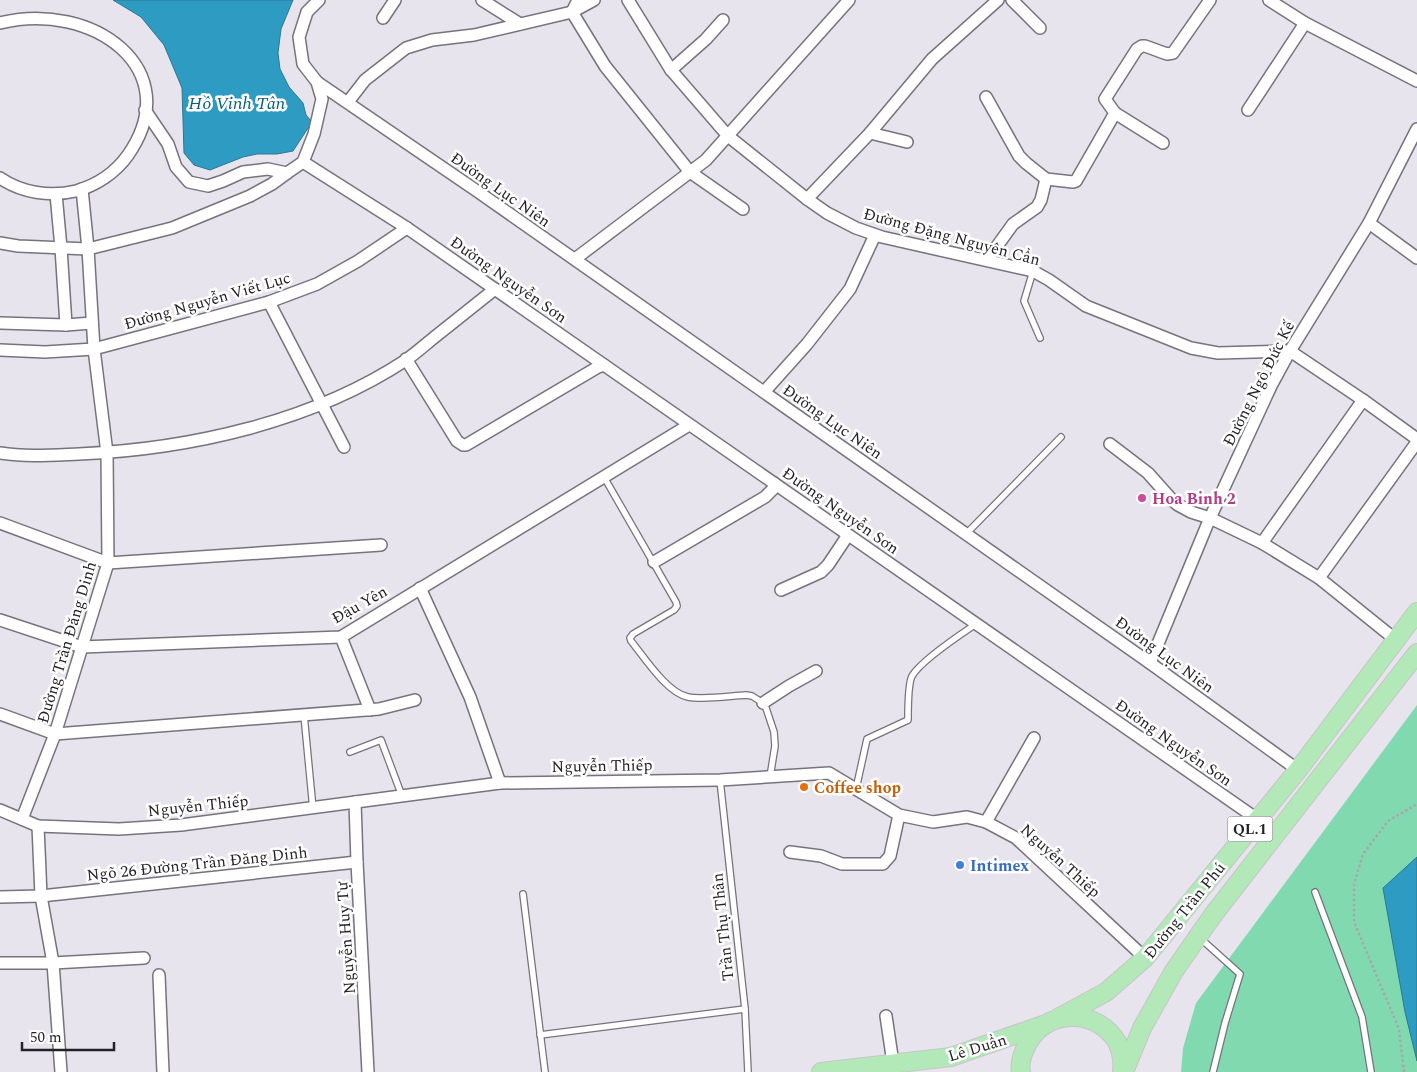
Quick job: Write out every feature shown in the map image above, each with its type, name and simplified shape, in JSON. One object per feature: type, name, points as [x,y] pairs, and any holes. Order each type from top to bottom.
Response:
[{"type":"main road","name":"Đường Trần Phú","points":[[1050,1022],[1106,992],[1145,958],[1298,770],[1417,612]]},
{"type":"main road","name":"Đường Trần Phú","points":[[1123,1072],[1142,1028],[1174,971],[1213,915],[1417,653]]},
{"type":"main road","points":[[1298,770],[1316,784]]},
{"type":"main road","name":"QL.1","points":[[1021,1072],[1023,1051],[1031,1037],[1050,1022],[1074,1016],[1090,1020],[1105,1028],[1116,1042],[1123,1059],[1123,1072]]},
{"type":"main road","name":"Lê Duẩn","points":[[821,1072],[952,1057],[1050,1022]]},
{"type":"street","points":[[0,243],[18,246],[88,249],[172,228],[250,196],[272,184],[303,162],[314,134],[322,99],[317,82],[303,64],[299,37],[306,12],[319,0]]},
{"type":"street","points":[[383,18],[395,0]]},
{"type":"street","points":[[572,12],[578,0]]},
{"type":"street","points":[[348,102],[365,80],[406,48],[432,40],[474,34],[572,12],[594,0]]},
{"type":"street","name":"Đường Đặng Nguyên Cẩn","points":[[628,0],[671,70],[728,136],[807,199],[842,222],[875,235],[1033,271],[1086,306],[1191,348],[1218,353],[1290,351]]},
{"type":"street","points":[[575,259],[706,160],[849,0]]},
{"type":"street","points":[[807,199],[870,133],[932,59],[998,0]]},
{"type":"street","points":[[1012,0],[1040,28]]},
{"type":"street","points":[[1163,144],[1115,113],[1105,99],[1137,49],[1145,46],[1167,54],[1174,53],[1210,0]]},
{"type":"street","points":[[485,1],[520,24]]},
{"type":"street","points":[[1275,1],[1305,23],[1417,81]]},
{"type":"street","points":[[0,22],[23,11],[36,8]]},
{"type":"street","points":[[572,12],[605,66],[690,172],[743,210]]},
{"type":"street","points":[[671,70],[706,39],[723,20]]},
{"type":"street","points":[[1248,110],[1305,23]]},
{"type":"street","points":[[0,178],[16,187],[29,191],[56,194],[82,189],[106,177],[125,159],[139,136],[146,110],[145,90],[141,70],[136,58],[129,46],[116,31]]},
{"type":"street","name":"Đường Lục Niên","points":[[317,82],[575,259],[1150,663],[1298,770]]},
{"type":"street","points":[[986,97],[1019,156],[1046,179],[1076,181],[1115,113]]},
{"type":"street","points":[[146,110],[168,144],[176,167],[189,182],[208,186],[243,172],[268,169],[287,173]]},
{"type":"street","points":[[870,133],[907,142]]},
{"type":"street","name":"Đường Ngô Đức Kế","points":[[1150,663],[1210,518],[1271,386],[1290,351],[1369,223],[1415,136]]},
{"type":"street","name":"Đường Nguyễn Sơn","points":[[303,162],[407,228],[1257,819]]},
{"type":"street","points":[[986,260],[1013,224],[1037,207],[1046,179]]},
{"type":"street","name":"Đường Trần Đăng Dinh","points":[[22,819],[55,734],[108,562],[107,453],[94,349],[82,189]]},
{"type":"street","points":[[56,194],[66,325]]},
{"type":"street","points":[[1369,223],[1417,258]]},
{"type":"street","name":"Đường Nguyễn Viết Lục","points":[[0,350],[46,352],[94,349],[269,302],[325,279],[358,261],[407,228]]},
{"type":"street","points":[[764,392],[807,344],[850,289],[875,235]]},
{"type":"street","points":[[0,453],[56,455],[107,453],[189,442],[275,420],[321,404],[357,388],[406,359],[494,289]]},
{"type":"street","points":[[269,302],[344,447]]},
{"type":"street","points":[[0,323],[66,325],[92,323]]},
{"type":"street","points":[[1290,351],[1363,400],[1417,440],[1319,578]]},
{"type":"street","points":[[406,359],[457,441],[463,445],[466,445],[598,366],[604,365]]},
{"type":"street","points":[[1262,543],[1363,400]]},
{"type":"street","name":"Đậu Yên","points":[[0,620],[82,647],[341,637],[689,424]]},
{"type":"street","points":[[1110,444],[1148,473],[1178,505],[1262,543],[1319,578],[1396,640]]},
{"type":"street","points":[[654,562],[765,497],[775,487],[774,483]]},
{"type":"street","points":[[0,523],[108,562],[381,545]]},
{"type":"street","points":[[781,590],[821,572],[828,565],[848,534]]},
{"type":"street","points":[[420,588],[470,697],[500,783]]},
{"type":"street","points":[[341,637],[370,710]]},
{"type":"street","points":[[763,703],[816,671]]},
{"type":"street","points":[[0,714],[55,734],[370,710],[415,700]]},
{"type":"street","points":[[986,822],[1034,738]]},
{"type":"street","name":"Nguyễn Thiếp","points":[[0,810],[38,826],[119,829],[181,825],[500,783],[720,780],[829,773],[899,815],[933,822],[967,817],[986,822],[1016,838],[1145,958]]},
{"type":"street","name":"Nguyễn Huy Tự","points":[[355,802],[368,1072]]},
{"type":"street","points":[[790,852],[821,856],[842,864],[883,864],[890,856],[899,815]]},
{"type":"street","points":[[38,826],[41,896],[53,963],[61,1072]]},
{"type":"street","name":"Ngõ 26 Đường Trần Đăng Dinh","points":[[0,897],[41,896],[357,862]]},
{"type":"street","points":[[0,963],[53,963],[144,958]]},
{"type":"street","points":[[159,975],[163,1072]]},
{"type":"street","points":[[886,1016],[893,1063]]},
{"type":"lane","points":[[1033,271],[1024,301],[1040,338]]},
{"type":"lane","points":[[966,534],[1061,437]]},
{"type":"lane","points":[[604,477],[654,562],[677,606],[674,610],[632,634],[631,641],[667,684],[680,694],[695,698],[746,695],[763,703],[775,739],[770,777]]},
{"type":"lane","points":[[856,790],[867,739],[908,720],[912,677],[925,661],[976,624]]},
{"type":"lane","points":[[304,716],[313,808]]},
{"type":"lane","points":[[350,752],[381,740],[402,796]]},
{"type":"lane","name":"Trần Thụ Thân","points":[[720,780],[745,1009],[748,1072]]},
{"type":"lane","points":[[1315,892],[1362,1017],[1371,1072]]},
{"type":"lane","points":[[523,894],[545,1072]]},
{"type":"lane","points":[[1198,937],[1240,974],[1213,1072]]},
{"type":"lane","points":[[540,1034],[745,1009]]},
{"type":"path","points":[[1404,1072],[1399,1029],[1354,922],[1354,884],[1363,854],[1388,821],[1417,804]]},
{"type":"green space","points":[[1417,705],[1417,1072],[1181,1072],[1183,1048],[1196,1003]]},
{"type":"water","name":"Hồ Vinh Tân","points":[[113,0],[293,0],[281,29],[278,53],[280,69],[289,87],[303,103],[306,115],[312,122],[293,151],[243,157],[210,170],[194,165],[184,153],[182,88],[164,45],[141,17]]},
{"type":"water","points":[[1417,857],[1417,1061],[1405,1012],[1383,888]]},
{"type":"place","name":"Hoa Binh 2","points":[[1142,498]]},
{"type":"place","name":"Coffee shop","points":[[804,787]]},
{"type":"place","name":"Intimex","points":[[960,865]]}]
